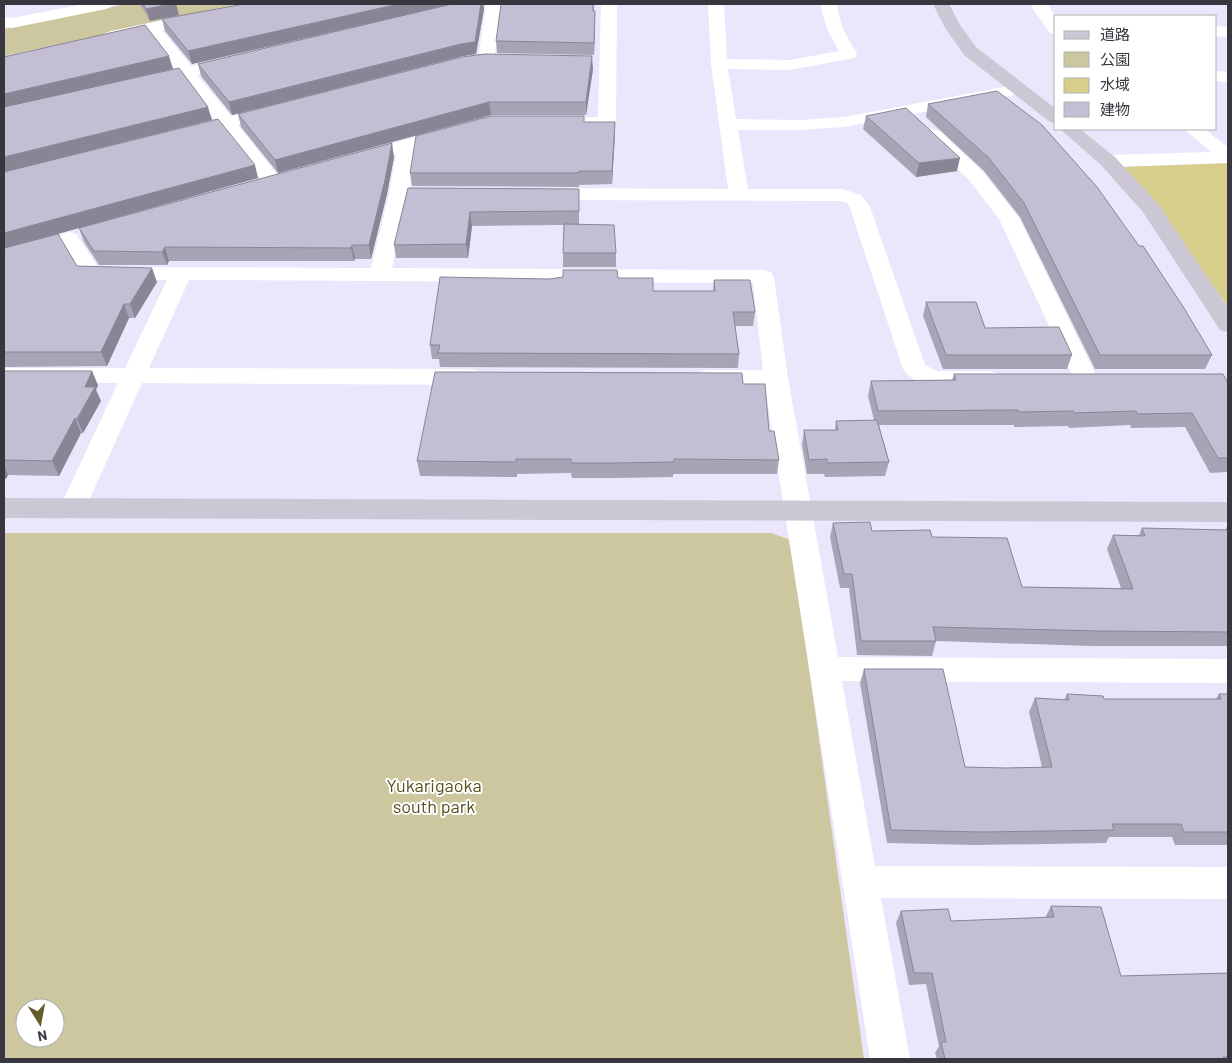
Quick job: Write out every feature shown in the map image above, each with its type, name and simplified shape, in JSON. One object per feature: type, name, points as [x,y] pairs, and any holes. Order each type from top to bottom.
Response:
[{"type":"street","points":[[4,22],[12,23],[106,4]]},
{"type":"street","points":[[96,39],[258,4]]},
{"type":"street","points":[[494,4],[478,61],[505,61]]},
{"type":"street","points":[[530,122],[607,122],[599,62],[609,4]]},
{"type":"street","points":[[716,4],[719,64],[739,194]]},
{"type":"street","points":[[719,64],[790,65],[849,54],[835,29],[828,4]]},
{"type":"street","points":[[941,4],[952,26],[970,51],[1054,116]]},
{"type":"street","points":[[1040,4],[1053,23]]},
{"type":"street","points":[[151,27],[273,182]]},
{"type":"street","points":[[129,86],[252,57]]},
{"type":"street","points":[[728,124],[801,125],[844,122],[1019,89]]},
{"type":"street","points":[[171,137],[293,106]]},
{"type":"street","points":[[905,110],[963,163],[1009,218],[1086,379]]},
{"type":"street","points":[[340,164],[472,127]]},
{"type":"street","points":[[1070,130],[1108,161],[1151,208],[1228,325]]},
{"type":"street","points":[[1195,130],[1228,157]]},
{"type":"street","points":[[380,274],[399,194],[407,145]]},
{"type":"street","points":[[1108,161],[1228,157]]},
{"type":"street","points":[[254,187],[292,176]]},
{"type":"street","points":[[399,194],[459,194]]},
{"type":"street","points":[[519,194],[843,195],[854,200],[860,207],[915,368],[932,379],[1009,379]]},
{"type":"street","points":[[69,238],[91,273],[763,277],[776,378],[800,510],[890,1059]]},
{"type":"street","points":[[72,508],[181,273]]},
{"type":"street","points":[[4,375],[489,377]]},
{"type":"street","points":[[687,378],[776,378]]},
{"type":"street","points":[[4,508],[1228,512]]},
{"type":"street","points":[[826,669],[1228,671]]},
{"type":"street","points":[[861,882],[1228,883]]},
{"type":"green space","points":[[127,4],[244,4],[4,56],[4,29]]},
{"type":"green space","name":"Yukarigaoka south park","points":[[4,533],[771,533],[791,540],[864,1059],[4,1059]]},
{"type":"water","points":[[1228,163],[1228,307],[1195,260],[1123,167]]},
{"type":"building","points":[[143,4],[170,4],[146,9]]},
{"type":"building","points":[[244,4],[399,4],[188,51],[162,19]]},
{"type":"building","points":[[452,4],[481,4],[475,42],[229,102],[198,64]]},
{"type":"building","points":[[501,4],[593,4],[593,11],[595,11],[594,43],[496,41]]},
{"type":"building","points":[[145,25],[169,56],[4,94],[4,57]]},
{"type":"building","points":[[485,54],[592,56],[586,102],[489,102],[275,160],[238,114],[462,57]]},
{"type":"building","points":[[179,68],[208,107],[4,157],[4,107]]},
{"type":"building","points":[[997,91],[1042,125],[1097,187],[1139,246],[1143,246],[1212,355],[1100,355],[1024,203],[988,157],[928,104]]},
{"type":"building","points":[[906,108],[960,158],[919,163],[866,116]]},
{"type":"building","points":[[491,116],[584,116],[584,122],[615,122],[612,171],[579,171],[579,173],[410,173],[416,136]]},
{"type":"building","points":[[218,119],[255,165],[4,233],[4,172]]},
{"type":"building","points":[[392,143],[369,245],[352,245],[351,248],[165,247],[162,252],[94,251],[79,228]]},
{"type":"building","points":[[408,188],[579,189],[579,211],[470,212],[466,244],[394,245]]},
{"type":"building","points":[[564,224],[614,225],[616,253],[563,253]]},
{"type":"building","points":[[58,234],[77,266],[152,268],[130,304],[124,304],[101,352],[4,352],[4,248]]},
{"type":"building","points":[[563,270],[617,270],[618,278],[653,278],[653,291],[715,291],[714,280],[750,280],[755,312],[733,312],[739,354],[438,353],[440,345],[430,345],[440,277],[549,279],[563,277]]},
{"type":"building","points":[[926,302],[976,302],[985,328],[1059,327],[1072,355],[946,355]]},
{"type":"building","points":[[4,371],[92,371],[85,387],[95,387],[77,419],[75,418],[52,461],[4,460]]},
{"type":"building","points":[[435,372],[742,373],[743,384],[765,384],[769,431],[774,431],[779,460],[674,459],[674,462],[616,463],[571,463],[571,459],[516,459],[516,462],[417,461]]},
{"type":"building","points":[[954,374],[1223,374],[1228,383],[1228,458],[1218,458],[1192,413],[1137,414],[1136,411],[1074,413],[1073,411],[1019,412],[1018,410],[878,411],[871,381],[956,380]]},
{"type":"building","points":[[877,420],[889,462],[827,463],[827,459],[809,460],[804,430],[838,430],[836,421]]},
{"type":"building","points":[[870,522],[872,531],[930,530],[932,537],[1007,538],[1022,587],[1133,589],[1113,535],[1145,536],[1142,528],[1228,530],[1228,632],[933,627],[936,641],[861,641],[852,574],[844,574],[833,523]]},
{"type":"building","points":[[864,669],[943,669],[965,767],[1052,767],[1035,698],[1069,700],[1067,694],[1103,696],[1104,699],[1221,699],[1219,694],[1228,694],[1228,832],[1184,832],[1181,824],[1112,824],[1114,830],[982,832],[891,830]]},
{"type":"building","points":[[1051,906],[1101,907],[1121,976],[1228,973],[1228,1057],[1223,1057],[1224,1059],[945,1059],[941,1042],[946,1042],[932,973],[914,973],[901,911],[948,909],[951,921],[1054,917]]}]
